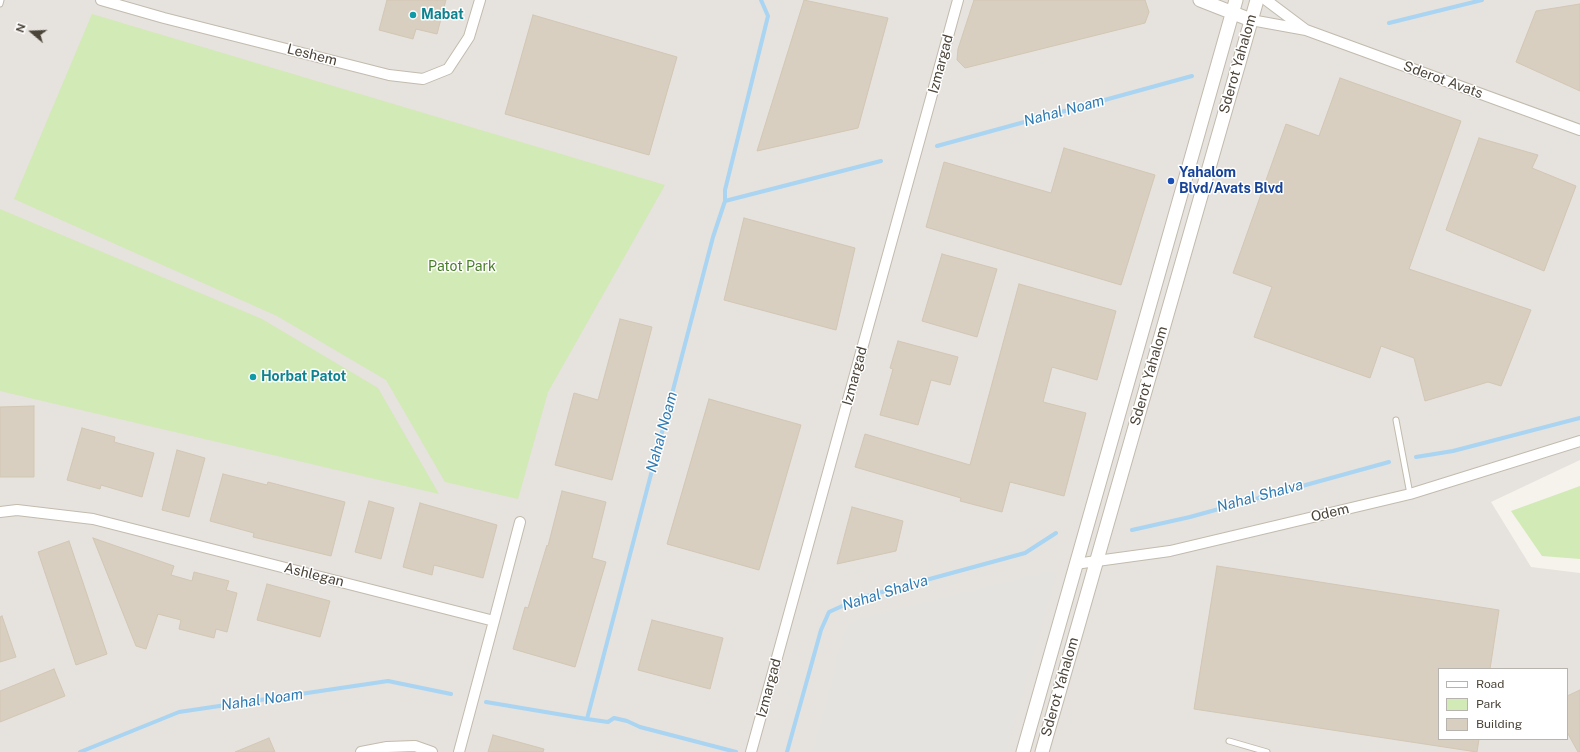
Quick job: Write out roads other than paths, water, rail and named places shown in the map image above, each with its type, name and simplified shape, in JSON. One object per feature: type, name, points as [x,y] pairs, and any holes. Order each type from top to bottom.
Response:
[{"type":"street","name":"Leshem","points":[[101,0],[164,18],[389,75],[423,79],[448,69],[469,37],[480,0]]},
{"type":"street","name":"Izmargad","points":[[751,752],[958,0]]},
{"type":"street","name":"Sderot Avats","points":[[1200,0],[1234,6],[1251,20],[1306,30],[1580,130]]},
{"type":"street","name":"Sderot Yahalom","points":[[1042,752],[1095,562],[1257,0]]},
{"type":"street","name":"Sderot Avats","points":[[1266,0],[1306,30]]},
{"type":"street","name":"Sderot Yahalom","points":[[1023,752],[1234,6]]},
{"type":"street","name":"Odem","points":[[1075,564],[1170,551],[1410,494],[1580,441]]},
{"type":"street","name":"Ashlegan","points":[[0,512],[17,510],[93,519],[494,620]]},
{"type":"street","points":[[459,752],[520,522]]},
{"type":"street","points":[[361,752],[387,747],[415,746],[432,752]]},
{"type":"lane","points":[[0,4],[1,0]]},
{"type":"lane","points":[[1396,420],[1410,494]]},
{"type":"lane","points":[[1229,742],[1268,752]]},
{"type":"waterway","points":[[725,201],[725,190],[768,16],[761,0]]},
{"type":"waterway","name":"Nahal Noam","points":[[1389,23],[1482,0]]},
{"type":"waterway","name":"Nahal Noam","points":[[937,146],[1192,76]]},
{"type":"waterway","name":"Nahal Noam","points":[[486,702],[587,719],[713,237],[725,201],[881,161]]},
{"type":"waterway","name":"Nahal Shalva","points":[[1416,457],[1453,451],[1580,418]]},
{"type":"waterway","name":"Nahal Shalva","points":[[1132,530],[1190,517],[1389,462]]},
{"type":"waterway","name":"Nahal Shalva","points":[[787,752],[821,630],[829,612],[860,598],[1025,553],[1056,533]]},
{"type":"waterway","name":"Nahal Noam","points":[[80,752],[179,712],[388,681],[451,694]]},
{"type":"waterway","name":"Nahal Shalva","points":[[587,719],[608,722],[614,718],[627,721],[640,727],[736,752]]},
{"type":"place","name":"Mabat","points":[[413,15]]},
{"type":"place","name":"Yahalom Blvd/Avats Blvd","points":[[1171,181]]},
{"type":"place","name":"Horbat Patot","points":[[253,377]]},
{"type":"park label","name":"Patot Park","points":[[462,267]]}]
